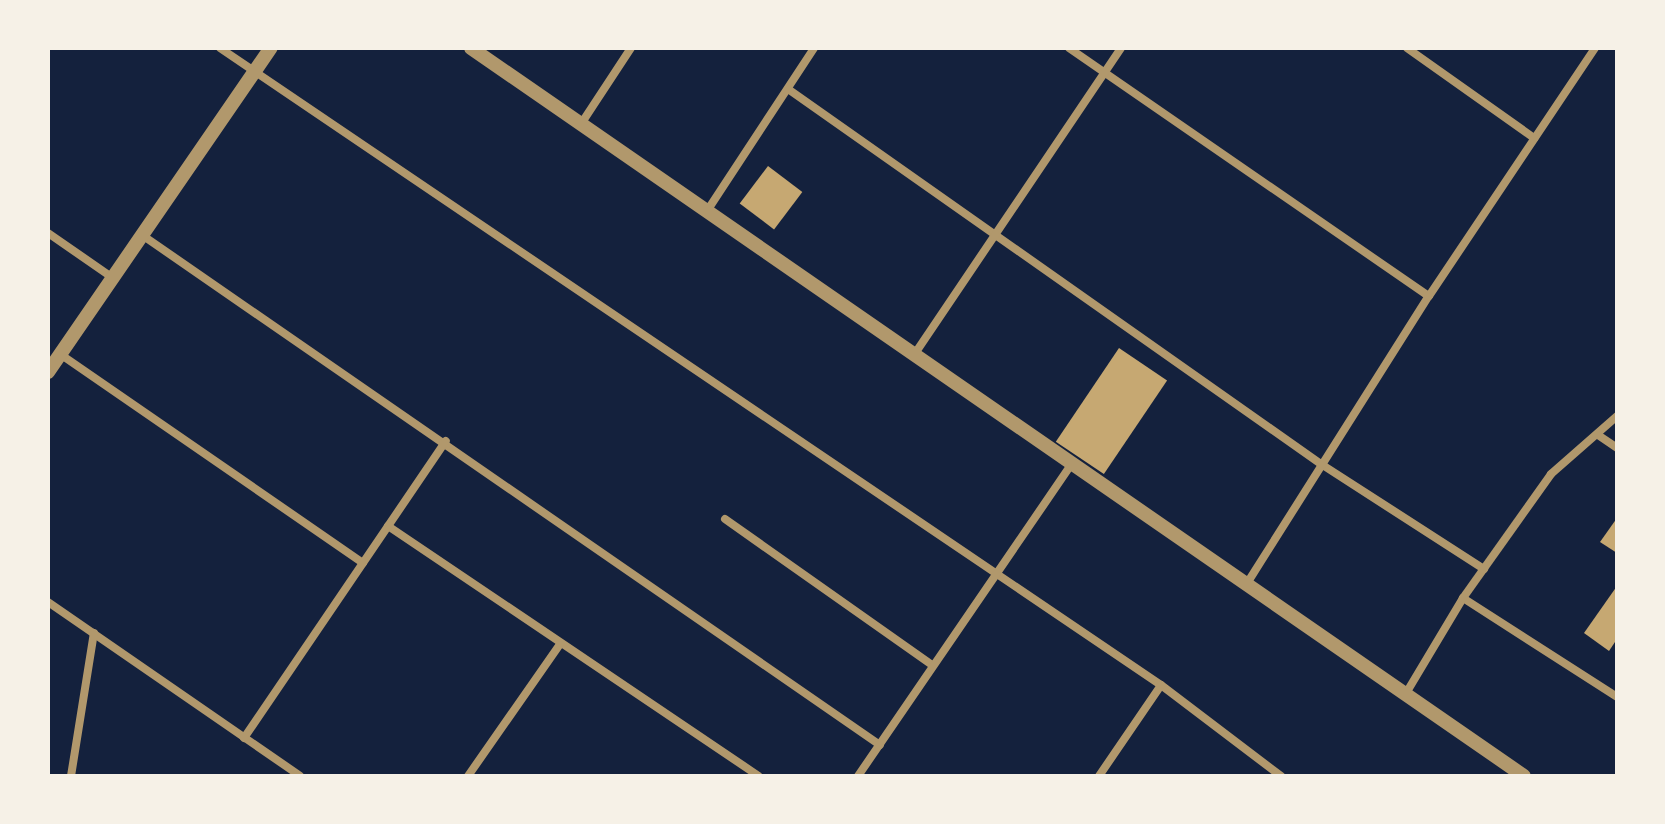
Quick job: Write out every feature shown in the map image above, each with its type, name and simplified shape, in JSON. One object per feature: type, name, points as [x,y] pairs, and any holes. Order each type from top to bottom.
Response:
[{"type":"street","points":[[220,48],[1161,685],[1281,776]]},
{"type":"street","points":[[48,372],[271,48]]},
{"type":"street","points":[[581,124],[631,48]]},
{"type":"street","points":[[709,208],[814,48]]},
{"type":"street","points":[[1069,48],[1429,296]]},
{"type":"street","points":[[914,355],[1121,48]]},
{"type":"street","points":[[1407,48],[1534,138]]},
{"type":"street","points":[[1246,585],[1429,296],[1595,48]]},
{"type":"street","points":[[481,51],[581,124],[709,208],[914,355],[1520,775]]},
{"type":"street","points":[[788,89],[994,237],[1321,464],[1484,569]]},
{"type":"street","points":[[48,233],[113,278]]},
{"type":"street","points":[[142,235],[446,441],[880,745]]},
{"type":"street","points":[[60,354],[363,563]]},
{"type":"street","points":[[1405,695],[1463,598],[1551,474],[1617,416]]},
{"type":"street","points":[[1598,435],[1617,448]]},
{"type":"street","points":[[244,738],[446,441]]},
{"type":"street","points":[[858,776],[1072,464]]},
{"type":"street","points":[[725,519],[932,665]]},
{"type":"street","points":[[388,526],[759,776]]},
{"type":"street","points":[[1463,598],[1617,697]]},
{"type":"street","points":[[48,602],[300,776]]},
{"type":"street","points":[[71,776],[94,633]]},
{"type":"street","points":[[468,776],[560,644]]},
{"type":"street","points":[[1099,776],[1161,685]]},
{"type":"building","points":[[768,166],[802,192],[774,229],[740,204]]},
{"type":"building","points":[[1119,348],[1167,380],[1104,474],[1056,442]]},
{"type":"building","points":[[1617,518],[1617,553],[1600,542]]},
{"type":"building","points":[[1617,586],[1617,639],[1609,651],[1584,633]]}]
